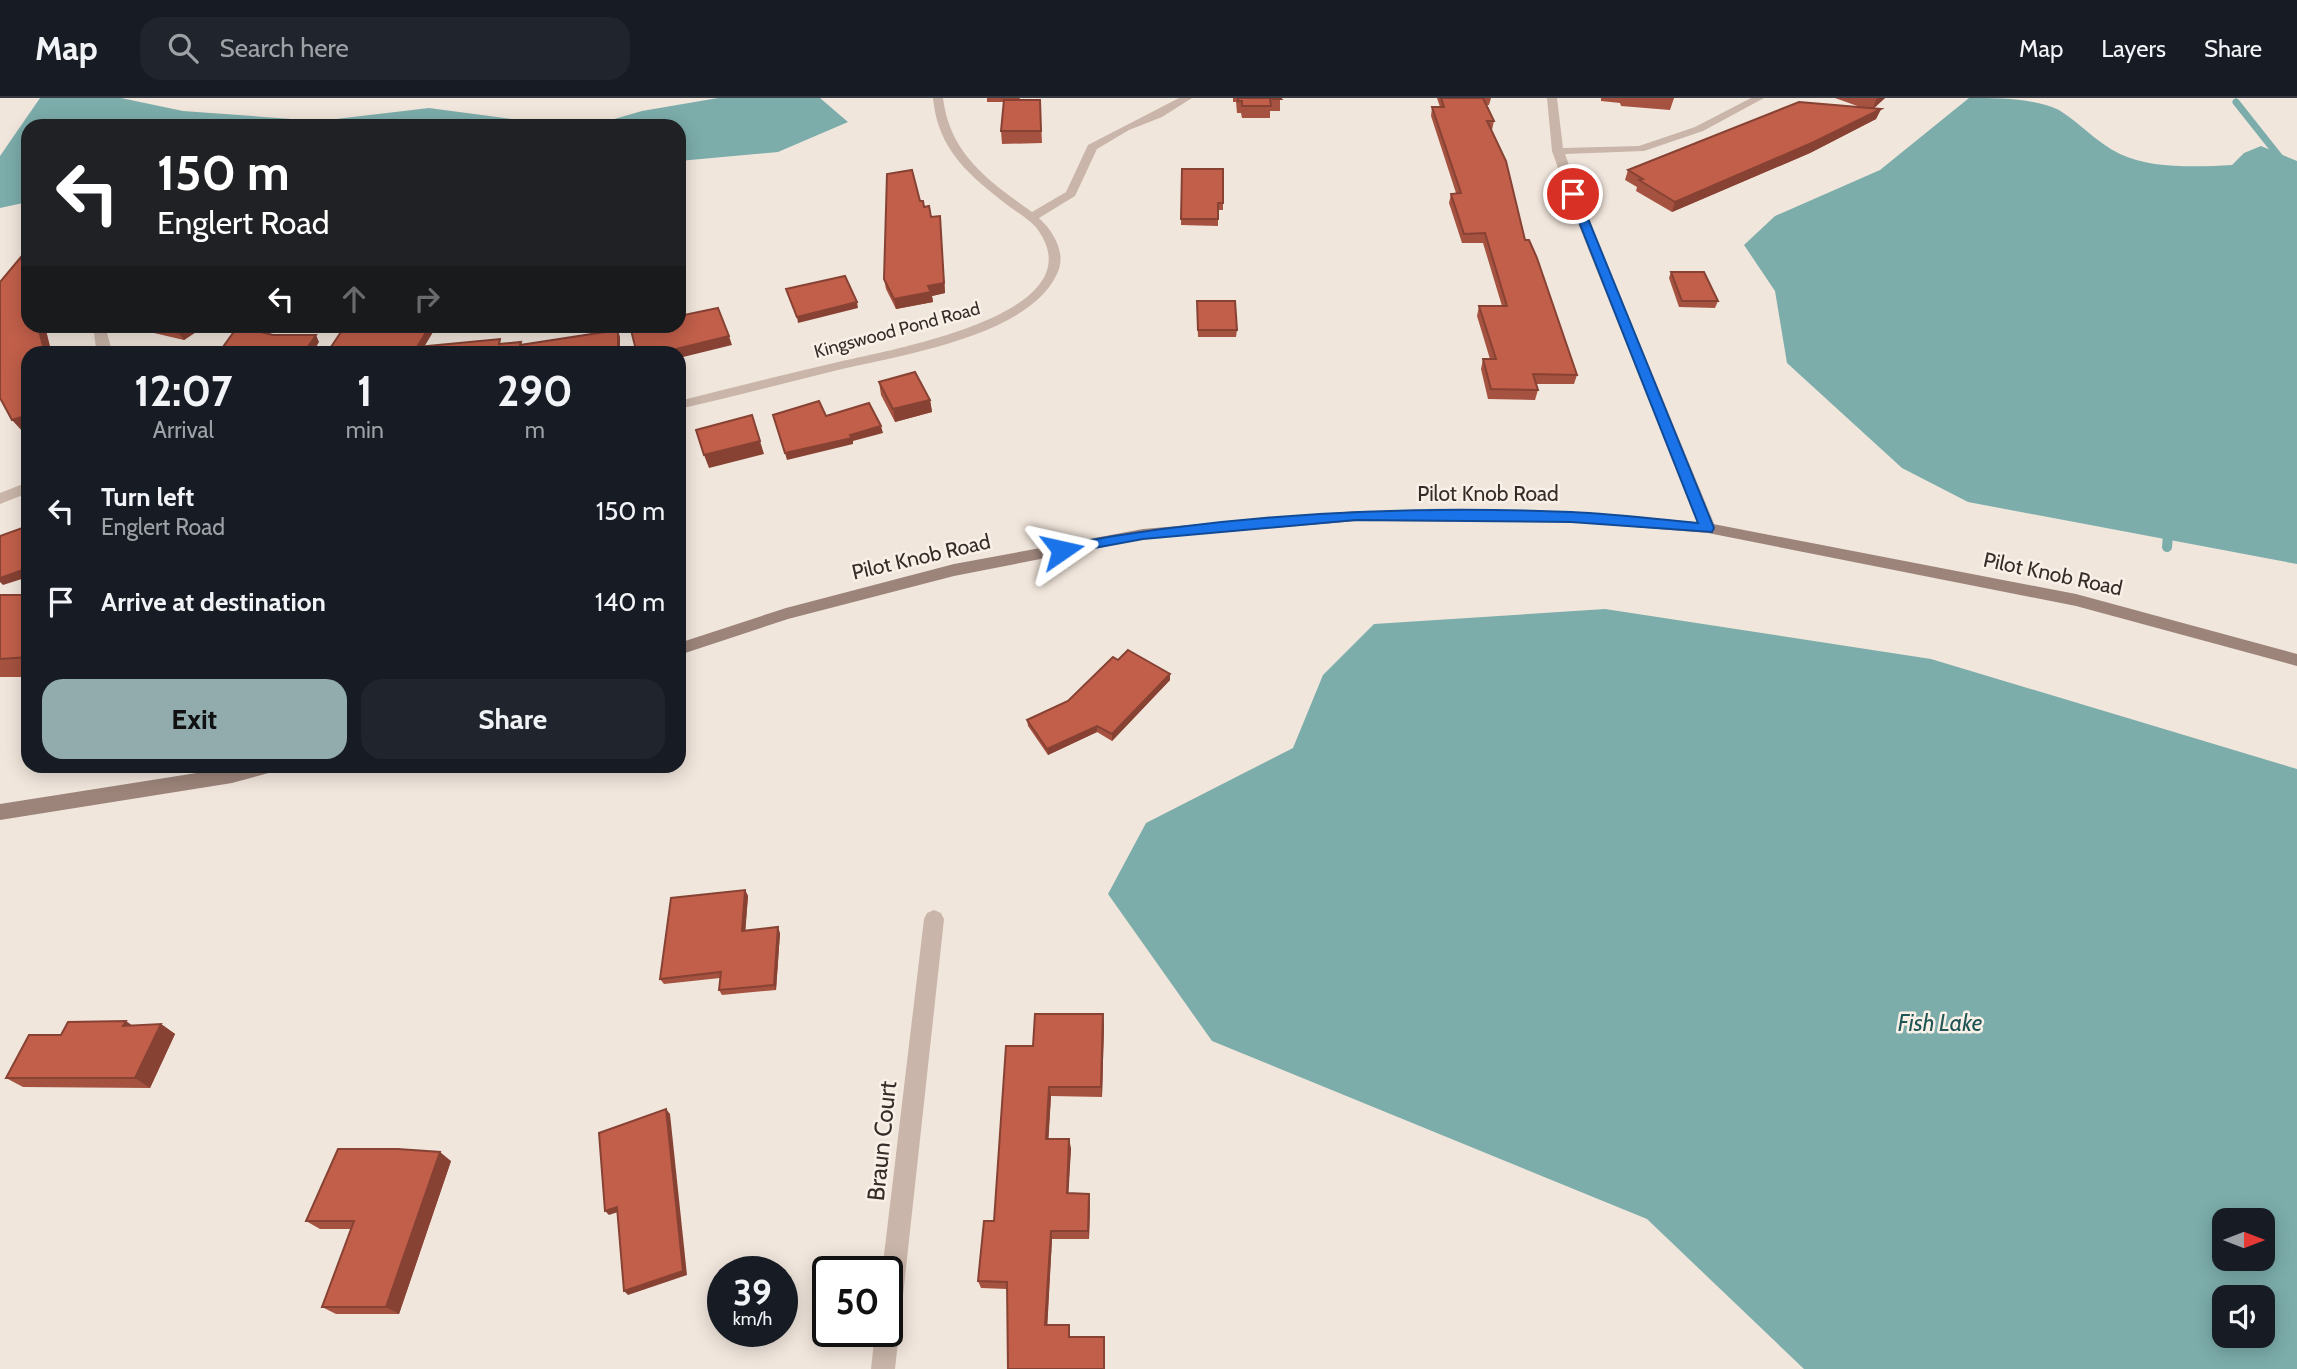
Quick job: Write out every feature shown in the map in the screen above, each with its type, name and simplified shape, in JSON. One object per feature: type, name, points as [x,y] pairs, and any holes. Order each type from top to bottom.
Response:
[{"type":"main road","name":"Pilot Knob Road","points":[[686,647],[786,614],[954,570],[1143,534],[1356,516],[1571,517],[1707,528],[2076,600],[2297,660]]},
{"type":"main road","points":[[0,812],[243,773]]},
{"type":"street","name":"Kingswood Pond Road","points":[[686,403],[960,336],[1002,320],[1026,306],[1042,290],[1051,273],[1054,256],[1050,239],[1031,218],[970,170],[959,158],[944,134],[938,98]]},
{"type":"street","points":[[1031,218],[1071,194],[1092,147],[1187,98]]},
{"type":"street","points":[[1552,98],[1558,152],[1581,216],[1707,528]]},
{"type":"street","points":[[1558,152],[1640,149],[1699,129],[1759,98]]},
{"type":"street","points":[[0,499],[21,490]]},
{"type":"street","name":"Braun Court","points":[[883,1369],[934,919]]},
{"type":"water","points":[[40,98],[121,98],[183,111],[292,119],[26,119]]},
{"type":"water","points":[[718,98],[820,98],[848,122],[778,152],[686,160],[686,119],[614,119],[642,111]]},
{"type":"water","points":[[1969,98],[2015,100],[2049,106],[2067,115],[2096,139],[2120,154],[2160,165],[2232,165],[2244,153],[2261,146],[2297,161],[2297,564],[1968,502],[1902,468],[1787,363],[1775,291],[1744,245],[1775,216],[1880,170]]},
{"type":"water","points":[[429,108],[512,119],[336,119]]},
{"type":"water","points":[[21,126],[21,204],[0,208],[0,156]]},
{"type":"water","name":"Fish Lake","points":[[1605,609],[1931,659],[2297,769],[2297,1369],[1804,1369],[1647,1219],[1212,1041],[1108,894],[1146,823],[1293,748],[1323,675],[1374,624]]},
{"type":"building","points":[[1238,98],[1281,99],[1270,99],[1271,106],[1242,106],[1242,101],[1238,101]]},
{"type":"building","points":[[1441,98],[1483,98],[1494,121],[1487,121],[1506,161],[1525,240],[1529,240],[1537,258],[1577,375],[1533,374],[1538,390],[1491,389],[1483,359],[1496,359],[1479,306],[1507,306],[1485,233],[1464,234],[1451,194],[1461,193],[1432,107],[1444,107]]},
{"type":"building","points":[[1004,100],[1040,100],[1041,131],[1001,131]]},
{"type":"building","points":[[1799,102],[1881,109],[1814,142],[1675,202],[1628,170]]},
{"type":"building","points":[[1182,169],[1223,169],[1223,203],[1218,203],[1218,219],[1181,219]]},
{"type":"building","points":[[912,170],[920,201],[923,201],[924,207],[929,206],[931,217],[940,216],[944,283],[928,286],[931,292],[894,299],[884,279],[887,174]]},
{"type":"building","points":[[21,257],[21,333],[40,333],[43,346],[21,346],[21,417],[12,420],[0,398],[0,282]]},
{"type":"building","points":[[1671,272],[1704,272],[1718,301],[1682,301]]},
{"type":"building","points":[[845,276],[857,302],[797,317],[786,289]]},
{"type":"building","points":[[1197,301],[1235,301],[1237,330],[1198,330]]},
{"type":"building","points":[[718,308],[729,336],[686,347],[635,346],[632,333],[686,333],[686,315]]},
{"type":"building","points":[[233,333],[316,335],[308,346],[224,346]]},
{"type":"building","points":[[340,333],[426,333],[418,346],[332,346]]},
{"type":"building","points":[[598,333],[618,333],[618,346],[427,346],[500,339],[499,344],[521,342],[520,345]]},
{"type":"building","points":[[915,372],[930,400],[893,409],[879,382]]},
{"type":"building","points":[[819,401],[826,416],[869,403],[881,426],[850,435],[852,438],[785,453],[773,415]]},
{"type":"building","points":[[752,415],[760,441],[704,455],[696,430]]},
{"type":"building","points":[[21,528],[21,570],[0,578],[0,536]]},
{"type":"building","points":[[0,595],[21,595],[21,658],[0,659]]},
{"type":"building","points":[[1128,650],[1170,674],[1112,734],[1097,726],[1047,749],[1027,720],[1068,701],[1113,657],[1118,660]]},
{"type":"building","points":[[745,890],[742,931],[778,927],[774,985],[719,990],[721,972],[660,979],[671,898]]},
{"type":"building","points":[[1035,1014],[1103,1014],[1101,1087],[1049,1087],[1046,1139],[1069,1139],[1067,1193],[1089,1194],[1088,1231],[1051,1231],[1045,1325],[1069,1325],[1069,1337],[1104,1337],[1104,1369],[1008,1369],[1007,1282],[978,1281],[984,1221],[994,1221],[1006,1046],[1033,1046]]},
{"type":"building","points":[[126,1021],[123,1026],[161,1024],[135,1078],[6,1078],[29,1035],[61,1035],[68,1022]]},
{"type":"building","points":[[666,1109],[683,1271],[624,1291],[617,1207],[605,1211],[599,1133]]},
{"type":"building","points":[[338,1149],[440,1152],[386,1307],[322,1307],[354,1221],[306,1221]]},
{"type":"waterway","points":[[2236,102],[2297,179]]},
{"type":"waterway","points":[[2167,547],[2168,535],[2174,532]]},
{"type":"route","points":[[1062,550],[1143,534],[1356,516],[1571,517],[1707,528],[1573,194]]}]
